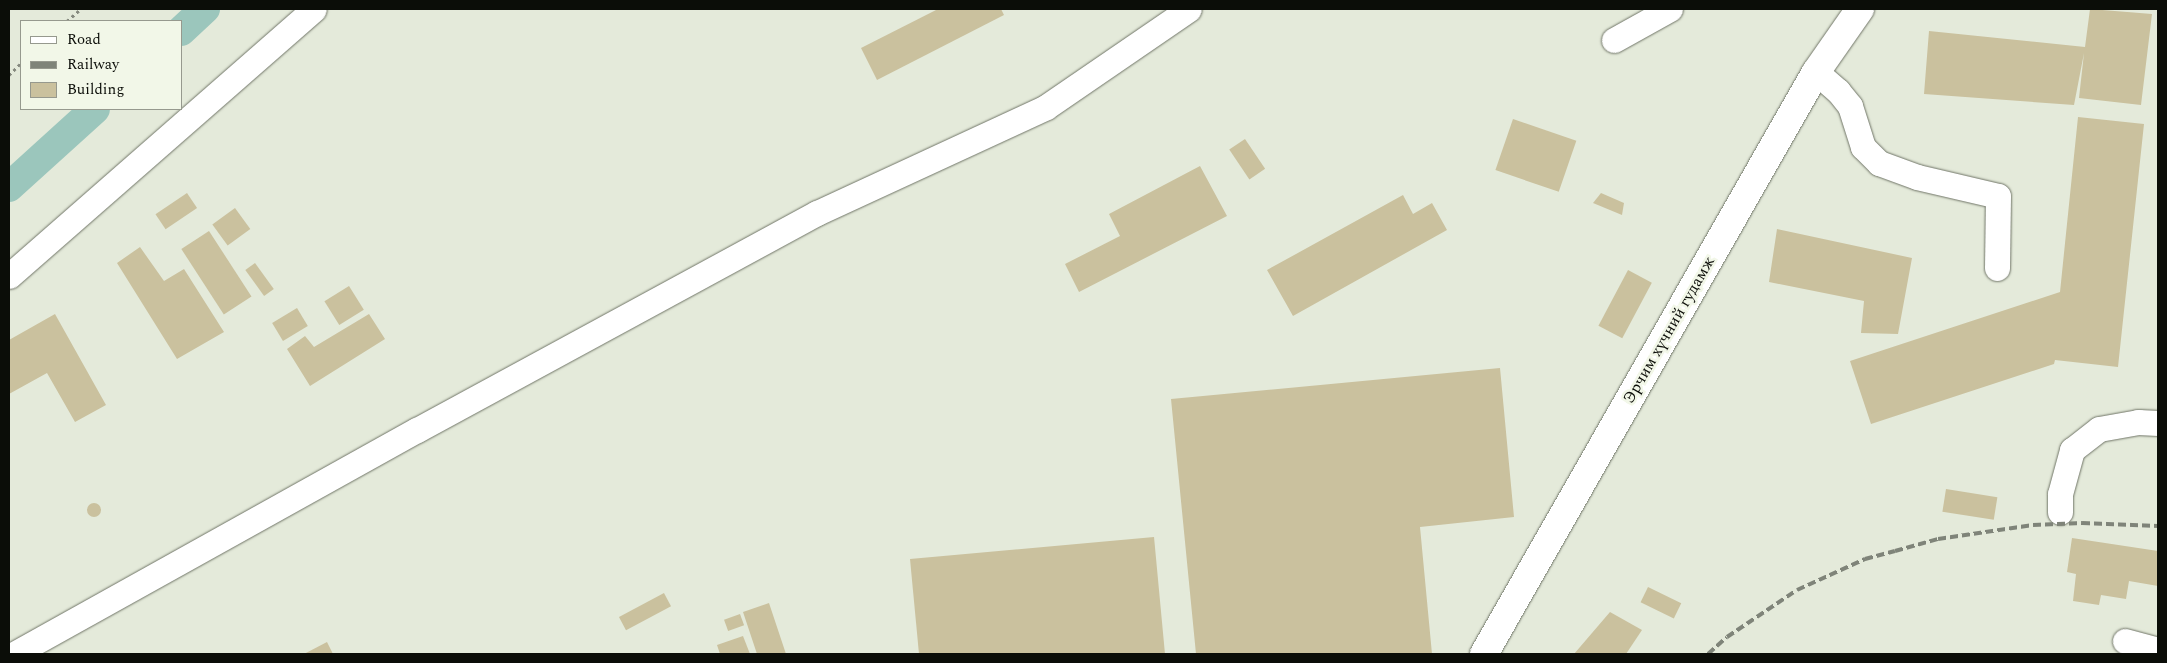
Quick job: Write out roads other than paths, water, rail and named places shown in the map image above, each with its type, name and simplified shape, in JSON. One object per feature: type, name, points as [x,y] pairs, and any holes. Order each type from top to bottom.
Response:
[{"type":"main road","name":"Эрчим хүчний гудамж","points":[[1484,654],[1816,72],[1860,9]]},
{"type":"street","points":[[9,276],[314,9]]},
{"type":"street","points":[[14,654],[391,445],[817,213],[1046,107],[1189,9]]},
{"type":"street","points":[[1614,40],[1670,9]]},
{"type":"street","points":[[1816,72],[1850,106],[1863,147],[1879,163],[1917,176],[1998,196],[1997,268]]},
{"type":"street","points":[[2060,512],[2060,494],[2072,450],[2099,429],[2138,422],[2158,423]]},
{"type":"street","points":[[2125,641],[2158,650]]},
{"type":"waterway","points":[[182,30],[205,9]]},
{"type":"waterway","points":[[9,187],[94,110]]},
{"type":"railway","points":[[1708,654],[1727,637],[1797,590],[1865,559],[1938,539],[2033,525],[2082,523],[2158,526]]}]
